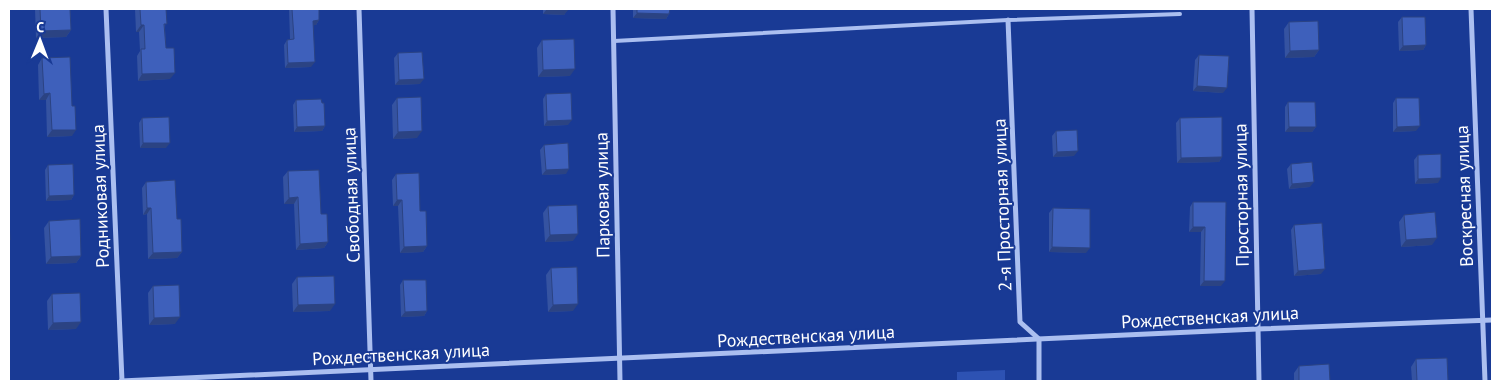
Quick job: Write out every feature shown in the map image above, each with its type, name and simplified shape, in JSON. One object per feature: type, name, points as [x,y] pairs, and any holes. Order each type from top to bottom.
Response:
[{"type":"street","name":"Родниковая улица","points":[[106,9],[122,381]]},
{"type":"street","name":"Свободная улица","points":[[359,9],[371,381]]},
{"type":"street","name":"Парковая улица","points":[[613,9],[620,381]]},
{"type":"street","name":"Просторная улица","points":[[1252,9],[1259,381]]},
{"type":"street","name":"Воскресная улица","points":[[1470,9],[1485,381]]},
{"type":"street","name":"2-я Просторная улица","points":[[1008,20],[1020,322],[1039,339]]},
{"type":"street","name":"Рождественская улица","points":[[122,381],[1492,320]]},
{"type":"street","points":[[1039,339],[1039,381]]},
{"type":"lane","points":[[614,41],[1008,20],[1180,14]]},
{"type":"shaded area","points":[[1005,370],[1005,381],[957,381],[957,372]]},
{"type":"building","points":[[40,9],[70,9],[71,30],[41,31]]},
{"type":"building","points":[[140,9],[166,9],[167,24],[164,24],[166,48],[174,48],[175,73],[142,74],[141,49],[145,49],[144,25],[141,25]]},
{"type":"building","points":[[292,9],[319,9],[319,20],[313,21],[315,62],[288,63],[287,40],[294,39]]},
{"type":"building","points":[[637,9],[670,9],[669,14],[637,13]]},
{"type":"building","points":[[1402,17],[1425,17],[1426,45],[1403,46]]},
{"type":"building","points":[[1318,21],[1319,50],[1290,51],[1289,22]]},
{"type":"building","points":[[574,39],[575,69],[543,70],[542,40]]},
{"type":"building","points":[[422,52],[424,79],[399,80],[398,53]]},
{"type":"building","points":[[1199,55],[1229,56],[1227,88],[1197,86]]},
{"type":"building","points":[[70,57],[72,106],[75,106],[76,130],[52,130],[50,93],[44,94],[42,58]]},
{"type":"building","points":[[571,93],[572,120],[547,121],[546,94]]},
{"type":"building","points":[[421,97],[422,131],[398,132],[397,98]]},
{"type":"building","points":[[1396,98],[1419,98],[1420,126],[1397,127]]},
{"type":"building","points":[[321,99],[322,103],[324,103],[325,126],[297,127],[296,100]]},
{"type":"building","points":[[1288,102],[1315,102],[1316,127],[1289,127]]},
{"type":"building","points":[[169,117],[170,143],[143,143],[142,118]]},
{"type":"building","points":[[1222,117],[1222,157],[1181,158],[1180,118]]},
{"type":"building","points":[[1077,130],[1078,151],[1057,152],[1056,131]]},
{"type":"building","points":[[568,143],[569,169],[546,170],[544,145]]},
{"type":"building","points":[[1441,154],[1441,178],[1418,179],[1418,155]]},
{"type":"building","points":[[1312,162],[1314,182],[1292,184],[1291,164]]},
{"type":"building","points":[[73,164],[74,195],[49,196],[48,165]]},
{"type":"building","points":[[319,170],[321,214],[327,214],[328,242],[300,244],[298,197],[289,198],[288,171]]},
{"type":"building","points":[[419,173],[420,211],[426,211],[427,246],[404,247],[402,200],[397,200],[396,174]]},
{"type":"building","points":[[175,180],[177,219],[181,219],[182,252],[153,253],[151,208],[147,208],[146,182]]},
{"type":"building","points":[[1193,202],[1226,202],[1225,281],[1204,281],[1205,227],[1193,227]]},
{"type":"building","points":[[577,205],[578,234],[550,235],[548,206]]},
{"type":"building","points":[[1053,208],[1090,209],[1090,248],[1052,247]]},
{"type":"building","points":[[1435,212],[1437,238],[1406,240],[1404,215]]},
{"type":"building","points":[[80,219],[81,256],[51,257],[49,221]]},
{"type":"building","points":[[1322,223],[1325,269],[1298,271],[1294,225]]},
{"type":"building","points":[[577,267],[578,304],[553,305],[551,268]]},
{"type":"building","points":[[334,276],[335,304],[298,305],[297,277]]},
{"type":"building","points":[[403,280],[426,280],[427,311],[405,312]]},
{"type":"building","points":[[179,285],[180,317],[154,318],[153,286]]},
{"type":"building","points":[[80,293],[81,322],[53,323],[52,294]]},
{"type":"building","points":[[1447,358],[1448,381],[1417,381],[1416,359]]},
{"type":"building","points":[[1329,364],[1330,381],[1299,381],[1299,366]]}]
